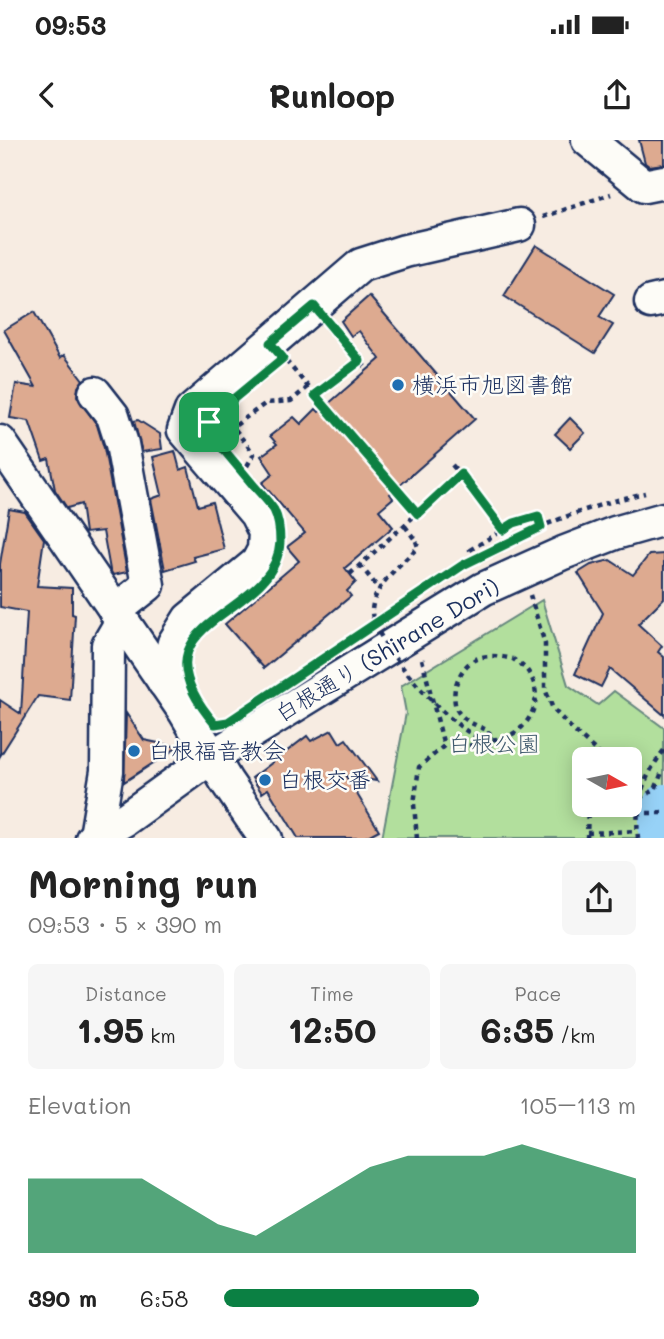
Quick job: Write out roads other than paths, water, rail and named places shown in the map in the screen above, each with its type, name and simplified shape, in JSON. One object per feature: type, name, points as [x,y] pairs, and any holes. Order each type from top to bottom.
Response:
[{"type":"street","points":[[588,140],[644,186],[664,182]]},
{"type":"street","points":[[164,682],[174,643],[189,619],[257,563],[264,550],[265,533],[256,514],[184,430],[191,411],[320,321],[361,265],[405,251],[519,225]]},
{"type":"street","points":[[94,837],[107,771],[108,645],[119,616],[148,585],[122,444],[113,416],[95,393]]},
{"type":"street","points":[[0,442],[164,682],[213,756],[226,781],[266,838]]},
{"type":"street","name":"白根通り (Shirane Dori)","points":[[94,837],[124,820],[213,756],[483,589],[523,569],[615,533],[658,506]]},
{"type":"waterway","points":[[659,838],[664,805]]},
{"type":"place","name":"横浜市旭図書館","points":[[398,385]]},
{"type":"place","name":"白根福音教会","points":[[134,751]]},
{"type":"place","name":"白根交番","points":[[265,780]]},
{"type":"park label","name":"白根公園","points":[[494,744]]}]
